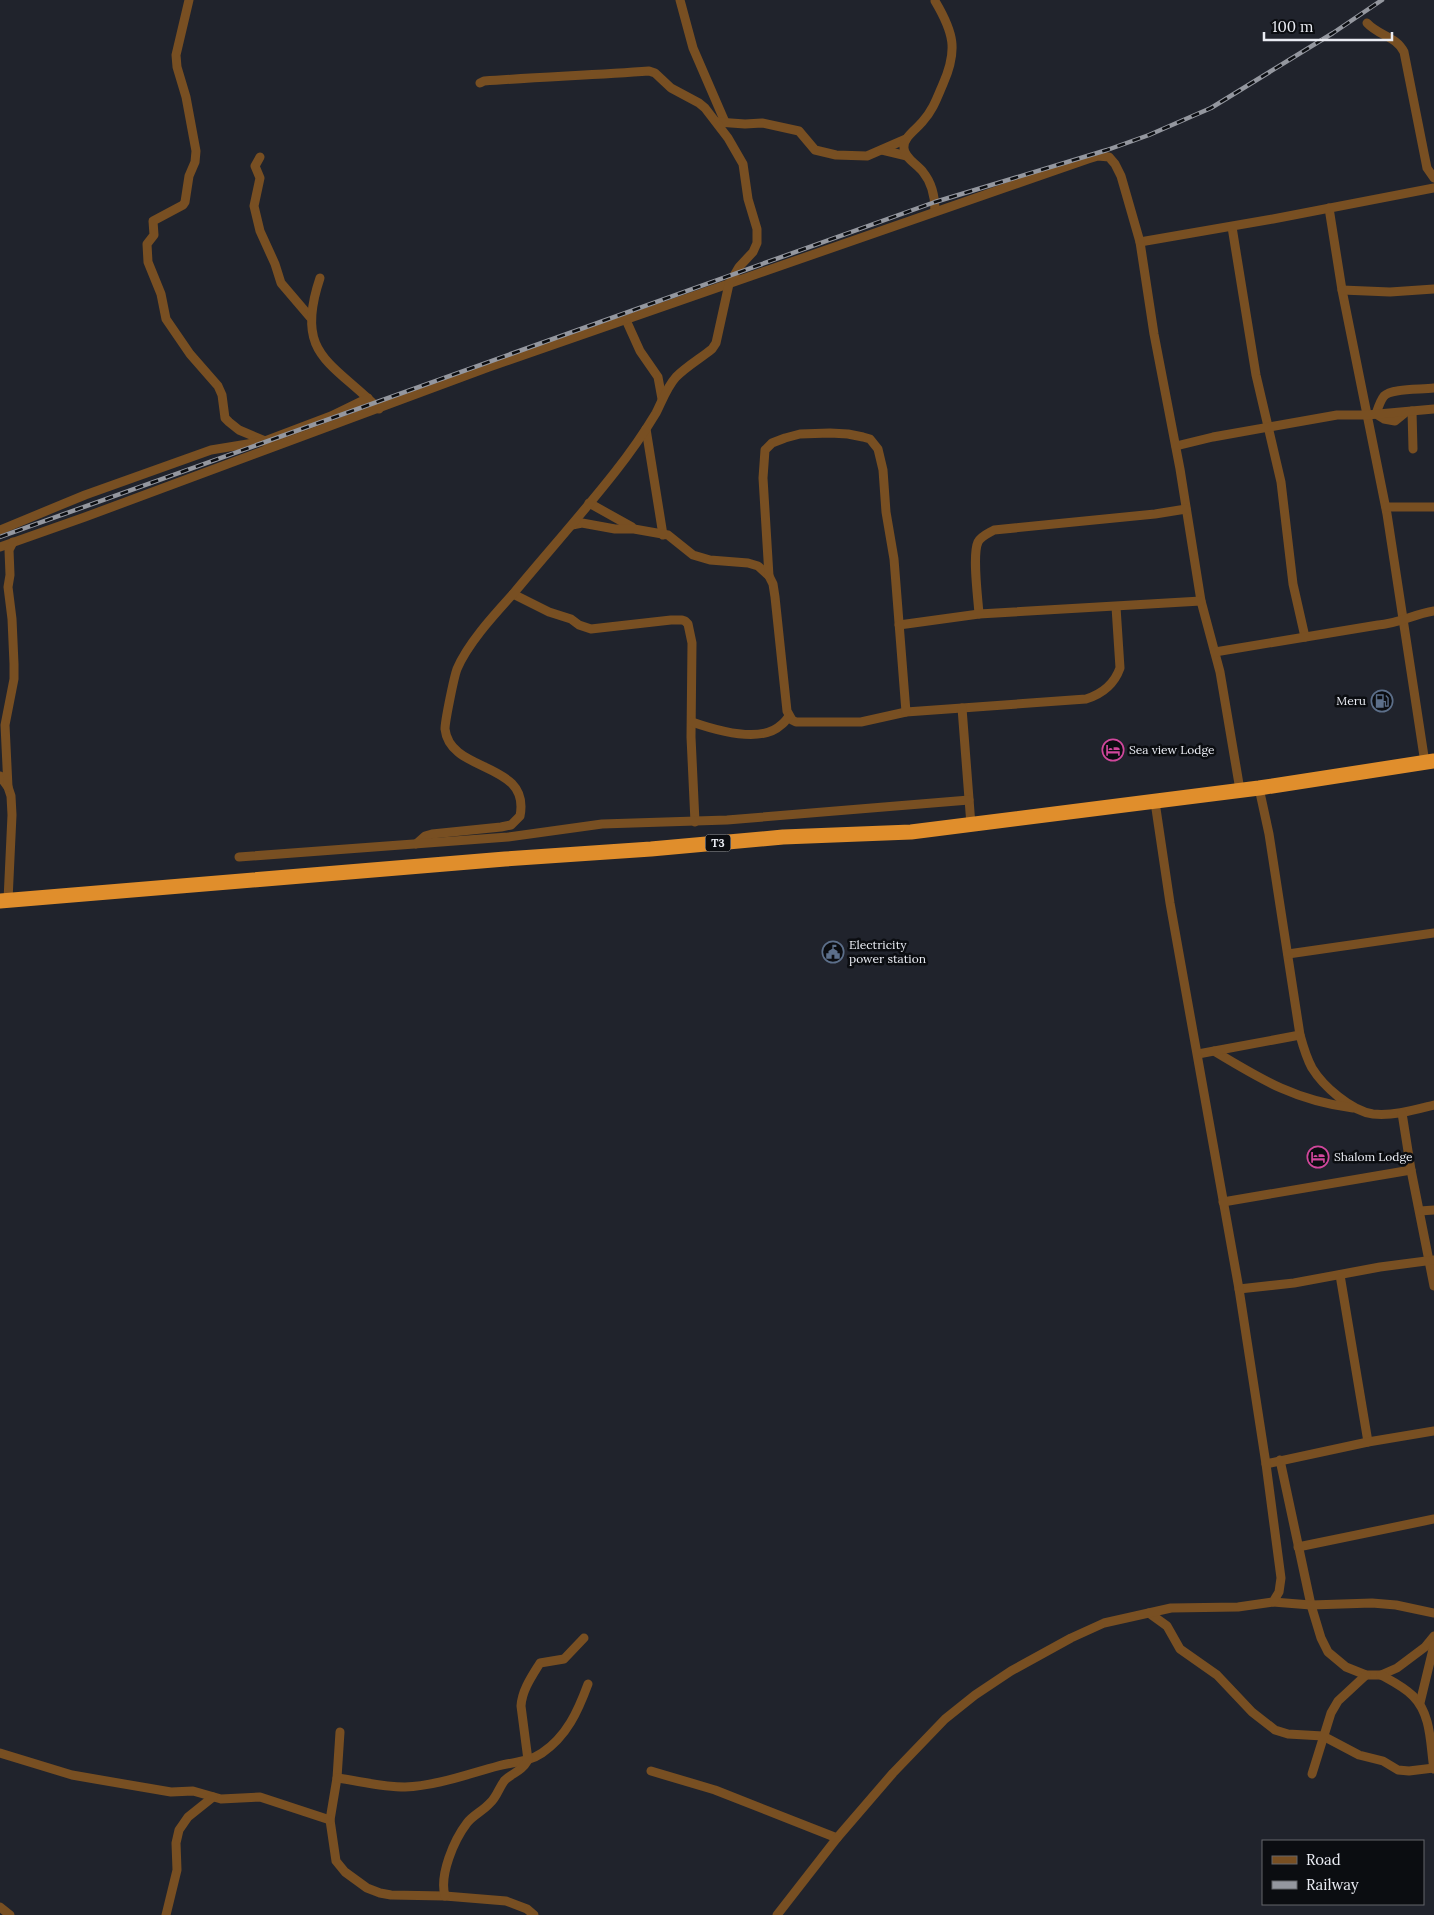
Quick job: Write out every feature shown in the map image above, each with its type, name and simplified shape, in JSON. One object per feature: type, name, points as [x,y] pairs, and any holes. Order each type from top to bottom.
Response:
[{"type":"highway","name":"T3","points":[[4,901],[783,837],[911,832],[1259,788],[1429,762]]},
{"type":"street","points":[[189,0],[176,60],[186,97],[196,151],[195,162],[189,176],[183,205],[153,221],[154,234],[147,244],[148,262],[161,294],[166,318],[190,354],[218,386],[222,394],[226,418],[234,428],[265,441]]},
{"type":"street","points":[[416,844],[432,834],[485,830],[511,825],[520,816],[519,798],[513,784],[500,774],[481,766],[459,752],[451,743],[445,729],[457,670],[477,638],[614,473],[646,429],[676,378],[712,349],[716,343],[729,284],[739,267],[756,248],[758,235],[748,199],[742,164],[721,122],[693,48],[680,0]]},
{"type":"street","points":[[480,83],[490,80],[652,72],[671,88],[700,103],[721,122],[762,123],[799,131],[815,150],[826,154],[867,156],[906,139],[932,110],[952,60],[953,49],[948,27],[935,1]]},
{"type":"street","points":[[1367,22],[1376,31],[1398,43],[1404,52],[1427,168],[1434,178]]},
{"type":"street","points":[[906,139],[904,148],[907,156],[923,171],[932,187],[935,211]]},
{"type":"street","points":[[882,150],[907,156]]},
{"type":"street","points":[[0,547],[86,517],[489,367],[1088,159],[1098,156],[1109,157],[1116,164],[1121,176],[1140,242],[1201,601],[1215,652],[1240,790]]},
{"type":"street","points":[[260,157],[255,166],[260,178],[254,206],[260,231],[275,264],[281,283],[310,317]]},
{"type":"street","points":[[1140,242],[1232,227],[1434,188]]},
{"type":"street","points":[[1329,208],[1342,290],[1371,415],[1403,620],[1429,762]]},
{"type":"street","points":[[1232,227],[1256,375],[1281,482],[1293,584],[1305,637]]},
{"type":"street","points":[[320,278],[312,301],[310,317],[312,334],[319,352],[333,368],[378,409]]},
{"type":"street","points":[[1342,290],[1390,292],[1434,289]]},
{"type":"street","points":[[626,320],[640,351],[658,377],[662,400]]},
{"type":"street","points":[[1371,415],[1384,396],[1389,393],[1397,390],[1434,388]]},
{"type":"street","points":[[0,530],[85,495],[210,450],[265,441],[325,418],[368,398]]},
{"type":"street","points":[[1176,446],[1214,437],[1338,415],[1371,415],[1434,409]]},
{"type":"street","points":[[1409,411],[1414,449]]},
{"type":"street","points":[[646,429],[663,535]]},
{"type":"street","points":[[769,576],[763,478],[765,450],[772,443],[800,434],[848,434],[870,439],[881,460],[886,512],[894,559],[906,712]]},
{"type":"street","points":[[589,503],[634,529]]},
{"type":"street","points":[[1386,507],[1434,507]]},
{"type":"street","points":[[979,614],[976,551],[979,541],[994,530],[1155,514],[1186,509]]},
{"type":"street","points":[[572,525],[582,523],[668,535],[693,555],[710,560],[748,563],[758,566],[769,576],[773,584],[789,716],[796,722],[861,722],[906,712],[1086,699],[1102,692],[1117,677],[1120,668],[1116,607]]},
{"type":"street","points":[[4,901],[12,816],[11,796],[8,787],[6,725],[14,680],[8,587],[10,576],[8,550],[14,542]]},
{"type":"street","points":[[513,594],[549,612],[571,619],[579,625],[591,629],[661,620],[686,621],[690,632],[693,654],[692,722],[695,822]]},
{"type":"street","points":[[899,625],[979,614],[1201,601]]},
{"type":"street","points":[[1215,652],[1391,624],[1419,613],[1434,611]]},
{"type":"street","points":[[962,708],[971,825]]},
{"type":"street","points":[[692,722],[718,731],[760,734],[782,725],[789,716]]},
{"type":"street","points":[[0,776],[8,787]]},
{"type":"street","points":[[1259,788],[1269,834],[1304,1052],[1312,1069],[1322,1081],[1354,1108]]},
{"type":"street","points":[[239,857],[508,837],[602,824],[695,822],[969,800]]},
{"type":"street","points":[[1155,802],[1170,903],[1198,1054],[1266,1464],[1281,1578],[1279,1592],[1273,1602]]},
{"type":"street","points":[[1288,954],[1434,933]]},
{"type":"street","points":[[1198,1054],[1300,1035]]},
{"type":"street","points":[[1214,1051],[1253,1074],[1309,1100],[1328,1105],[1354,1108],[1371,1114],[1402,1113],[1434,1105]]},
{"type":"street","points":[[1402,1113],[1411,1170],[1432,1260],[1434,1286]]},
{"type":"street","points":[[1223,1202],[1411,1170]]},
{"type":"street","points":[[1420,1211],[1434,1210]]},
{"type":"street","points":[[1238,1289],[1294,1283],[1340,1276],[1380,1267],[1432,1260]]},
{"type":"street","points":[[1340,1276],[1368,1442]]},
{"type":"street","points":[[1266,1464],[1368,1442],[1434,1431]]},
{"type":"street","points":[[1280,1460],[1311,1604],[1321,1638],[1328,1652],[1346,1667],[1366,1675],[1381,1675],[1398,1668],[1425,1647],[1434,1636]]},
{"type":"street","points":[[1298,1547],[1434,1519]]},
{"type":"street","points":[[777,1915],[837,1838],[893,1773],[945,1719],[975,1695],[1011,1671],[1071,1638],[1104,1623],[1171,1608],[1238,1607],[1265,1605],[1273,1602],[1311,1604],[1351,1602],[1396,1605],[1434,1613]]},
{"type":"street","points":[[1149,1613],[1167,1626],[1180,1649],[1217,1675],[1263,1722],[1275,1730],[1288,1734],[1323,1736],[1359,1755],[1383,1761],[1398,1770],[1434,1769],[1425,1712],[1407,1690],[1381,1675]]},
{"type":"street","points":[[445,1896],[442,1888],[443,1877],[459,1835],[474,1815],[492,1802],[506,1779],[520,1770],[528,1760],[521,1698],[540,1663],[564,1659],[584,1638]]},
{"type":"street","points":[[1420,1704],[1434,1645]]},
{"type":"street","points":[[1312,1774],[1331,1713],[1338,1701],[1366,1675]]},
{"type":"street","points":[[1407,1690],[1424,1682]]},
{"type":"street","points":[[337,1778],[394,1787],[408,1787],[528,1760],[542,1753],[562,1735],[578,1709],[588,1684]]},
{"type":"street","points":[[340,1732],[337,1778],[330,1820],[336,1861],[345,1872],[367,1888],[391,1895],[445,1896],[506,1901],[527,1909],[534,1915]]},
{"type":"street","points":[[0,1753],[85,1778],[172,1792],[193,1791],[213,1797],[229,1799],[260,1797],[330,1820]]},
{"type":"street","points":[[651,1771],[715,1790],[837,1838]]},
{"type":"street","points":[[166,1915],[177,1870],[176,1843],[179,1830],[188,1817],[213,1797]]},
{"type":"street","points":[[0,1907],[10,1915]]},
{"type":"railway","points":[[0,537],[935,202],[1107,150],[1149,135],[1211,108],[1333,33],[1382,0]]},
{"type":"place","name":"Meru","points":[[1382,701]]},
{"type":"place","name":"Sea view Lodge","points":[[1113,750]]},
{"type":"place","name":"Electricity power station","points":[[833,952]]},
{"type":"place","name":"Shalom Lodge","points":[[1318,1157]]}]
